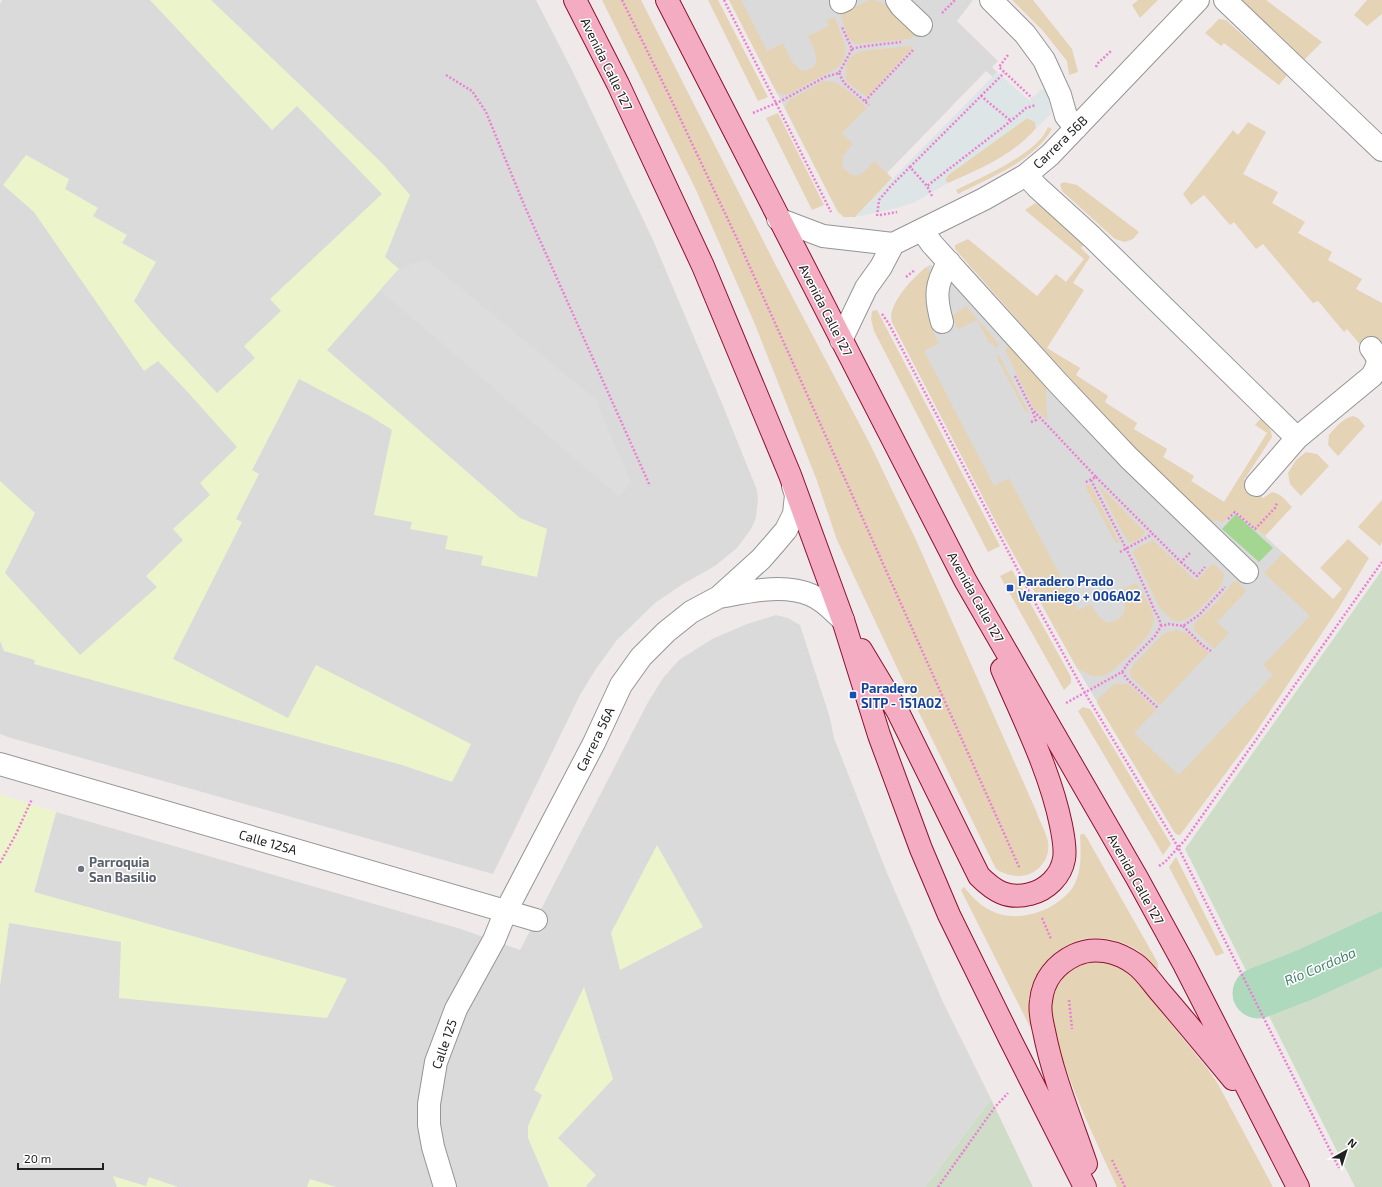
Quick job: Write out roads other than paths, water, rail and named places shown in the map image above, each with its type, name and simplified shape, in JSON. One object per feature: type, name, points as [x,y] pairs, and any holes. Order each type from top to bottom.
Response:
[{"type":"main road","name":"Avenida Calle 127","points":[[576,0],[618,84],[703,266],[790,475],[843,620],[879,736],[921,849],[949,915],[1010,1039],[1086,1187]]},
{"type":"main road","name":"Avenida Calle 127","points":[[667,0],[778,219],[965,580],[1137,878],[1184,964],[1298,1187]]},
{"type":"main road","points":[[843,620],[897,710],[979,876],[994,890],[1004,894],[1015,896],[1037,892],[1051,884],[1057,876],[1064,859],[1064,838],[1059,815],[1051,785],[965,580]]},
{"type":"main road","points":[[1094,1187],[1057,1080],[1046,1043],[1040,1003],[1046,981],[1061,962],[1074,955],[1084,951],[1102,950],[1124,956],[1137,965],[1188,1024],[1260,1112]]},
{"type":"street","points":[[897,0],[901,6],[921,25]]},
{"type":"street","points":[[991,0],[1024,34],[1044,60],[1060,95],[1066,116],[1076,128]]},
{"type":"street","points":[[1225,0],[1382,150]]},
{"type":"street","name":"Carrera 56B","points":[[892,244],[984,199],[1026,175],[1050,155],[1076,128],[1191,3]]},
{"type":"street","points":[[1026,175],[1037,187],[1092,237],[1297,438]]},
{"type":"street","points":[[778,219],[823,236],[892,244],[881,267],[866,288],[842,340]]},
{"type":"street","points":[[922,230],[932,244],[1129,458],[1247,572]]},
{"type":"street","points":[[942,322],[937,299],[938,284],[941,275],[949,262]]},
{"type":"street","points":[[1256,485],[1297,438],[1372,376],[1378,365],[1378,357],[1371,348]]},
{"type":"street","name":"Carrera 56A","points":[[506,911],[594,743],[621,686],[640,657],[666,632],[691,612],[718,597],[761,559],[786,530],[794,514],[796,495],[790,475]]},
{"type":"street","name":"Carrera 56A","points":[[718,597],[748,592],[793,589],[812,595],[829,607],[843,620]]},
{"type":"street","name":"Calle 125A","points":[[0,764],[536,920]]},
{"type":"street","name":"Calle 125","points":[[445,1187],[433,1147],[429,1125],[429,1104],[436,1062],[456,1009],[494,940],[506,911]]},
{"type":"water","points":[[1382,911],[1382,960],[1330,977],[1298,999],[1272,1014],[1251,972],[1318,941],[1354,928],[1362,920]]},
{"type":"waterway","name":"Río Cordoba","points":[[1258,993],[1307,974],[1382,939]]},
{"type":"place","name":"Paradero Prado Veraniego + 006A02","points":[[1010,588]]},
{"type":"place","name":"Paradero SITP - 151A02","points":[[853,695]]},
{"type":"place","name":"Parroquia San Basilio","points":[[81,869]]}]
